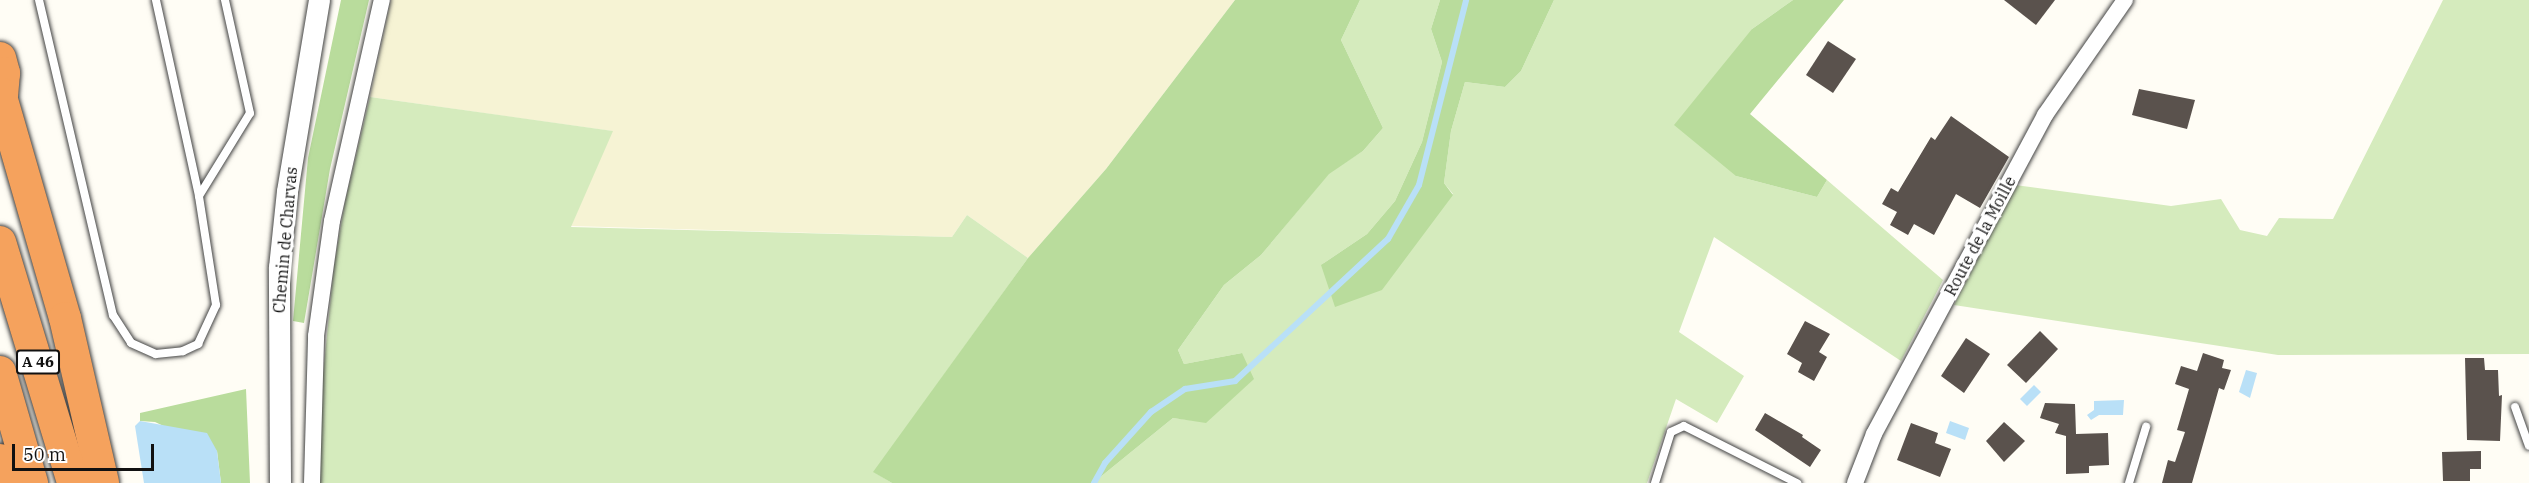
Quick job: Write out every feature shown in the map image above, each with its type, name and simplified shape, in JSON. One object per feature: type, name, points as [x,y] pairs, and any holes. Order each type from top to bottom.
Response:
[{"type":"highway","points":[[0,58],[4,73],[1,95],[65,318],[103,483]]},
{"type":"highway","name":"A 46","points":[[0,242],[73,483]]},
{"type":"highway","name":"A 46","points":[[0,372],[32,483]]},
{"type":"highway","points":[[0,460],[7,483]]},
{"type":"street","name":"Chemin de Charvas","points":[[280,483],[279,267],[287,191],[319,0]]},
{"type":"street","points":[[312,483],[316,336],[332,221],[382,0]]},
{"type":"street","name":"Route de la Moille","points":[[1855,483],[1874,434],[2045,114],[2125,0]]},
{"type":"lane","points":[[39,0],[114,315],[121,331],[142,350],[156,354],[183,351],[198,344],[212,321],[215,289],[199,196],[156,0]]},
{"type":"lane","points":[[199,196],[250,113],[225,0]]},
{"type":"lane","points":[[2515,407],[2529,446]]},
{"type":"lane","points":[[1655,483],[1671,432],[1684,426],[1797,483]]},
{"type":"lane","points":[[2129,483],[2146,427]]},
{"type":"shaded area","points":[[391,0],[1235,0],[1106,169],[1028,258],[967,215],[952,237],[571,226],[612,131],[370,97]]},
{"type":"green space","points":[[341,0],[369,0],[330,169],[304,323],[293,321],[308,158]]},
{"type":"green space","points":[[1235,0],[1360,0],[1341,40],[1383,128],[1363,151],[1329,174],[1261,255],[1224,285],[1178,350],[1184,364],[1242,353],[1254,379],[1206,423],[1173,418],[1093,483],[892,483],[873,472],[1028,258],[1106,169]]},
{"type":"green space","points":[[1360,0],[1440,0],[1431,29],[1442,62],[1422,142],[1395,201],[1367,234],[1321,265],[1453,194],[1444,183],[1451,131],[1465,82],[1505,87],[1521,71],[1554,0],[1793,0],[1752,29],[1736,176],[1817,197],[1827,180],[1943,280],[1901,361],[1714,237],[1679,332],[1744,376],[1717,423],[1676,399],[1647,483],[1093,483],[1173,418],[1206,422],[1242,353],[1184,364],[1178,350],[1224,285],[1261,255],[1329,173],[1363,151],[1383,128],[1341,40]]},
{"type":"green space","points":[[1440,0],[1554,0],[1521,71],[1505,87],[1465,82],[1451,131],[1444,183],[1453,195],[1382,290],[1335,307],[1321,265],[1367,234],[1395,201],[1422,142],[1442,62],[1431,29]]},
{"type":"green space","points":[[1793,0],[1844,0],[1750,114],[1827,180],[1817,197],[1736,176],[1674,125],[1752,29]]},
{"type":"green space","points":[[2443,0],[2529,0],[2529,354],[2278,355],[1954,305],[2015,185],[2171,206],[2221,199],[2240,230],[2267,236],[2279,218],[2333,219]]},
{"type":"green space","points":[[370,97],[613,131],[571,227],[952,237],[967,215],[1028,258],[874,472],[892,483],[320,483],[321,394],[334,266],[345,202]]},
{"type":"green space","points":[[246,389],[250,483],[221,483],[217,451],[155,422],[140,421],[140,413]]},
{"type":"water","points":[[2246,370],[2257,373],[2250,398],[2239,392]]},
{"type":"water","points":[[2034,385],[2041,392],[2027,406],[2020,399]]},
{"type":"water","points":[[2124,400],[2123,415],[2099,415],[2091,420],[2087,415],[2094,410],[2094,401]]},
{"type":"water","points":[[140,421],[207,433],[217,451],[221,483],[144,483],[135,426]]},
{"type":"water","points":[[1950,421],[1969,428],[1965,440],[1946,433]]},
{"type":"building","points":[[2004,0],[2055,0],[2036,25]]},
{"type":"building","points":[[1828,41],[1856,59],[1833,93],[1806,75]]},
{"type":"building","points":[[2139,89],[2195,100],[2187,129],[2132,115]]},
{"type":"building","points":[[1951,116],[2009,157],[1980,208],[1956,194],[1934,235],[1914,224],[1908,235],[1890,225],[1897,212],[1882,204],[1891,188],[1898,192],[1931,137],[1935,140]]},
{"type":"building","points":[[1805,321],[1830,334],[1819,352],[1827,357],[1814,381],[1798,372],[1802,363],[1787,354]]},
{"type":"building","points":[[2040,331],[2058,349],[2026,383],[2007,365]]},
{"type":"building","points":[[1966,338],[1990,354],[1964,393],[1941,376]]},
{"type":"building","points":[[2203,353],[2224,360],[2222,368],[2231,370],[2224,390],[2219,388],[2192,483],[2162,483],[2168,460],[2175,462],[2185,432],[2177,430],[2189,389],[2175,384],[2181,366],[2197,371]]},
{"type":"building","points":[[2465,358],[2484,358],[2485,370],[2498,370],[2499,396],[2502,395],[2500,441],[2467,440]]},
{"type":"building","points":[[2045,403],[2075,404],[2076,434],[2108,433],[2109,465],[2089,466],[2089,473],[2066,474],[2066,436],[2055,433],[2059,424],[2040,418]]},
{"type":"building","points":[[1765,413],[1803,435],[1802,437],[1821,450],[1810,467],[1755,430]]},
{"type":"building","points":[[2004,422],[2025,441],[2004,462],[1986,441]]},
{"type":"building","points":[[1911,423],[1938,433],[1935,443],[1951,449],[1940,477],[1897,460]]},
{"type":"building","points":[[2481,451],[2481,469],[2470,469],[2470,481],[2443,481],[2442,452]]},
{"type":"waterway","points":[[1094,483],[1105,463],[1151,412],[1185,389],[1235,381],[1388,239],[1419,185],[1466,0]]}]
